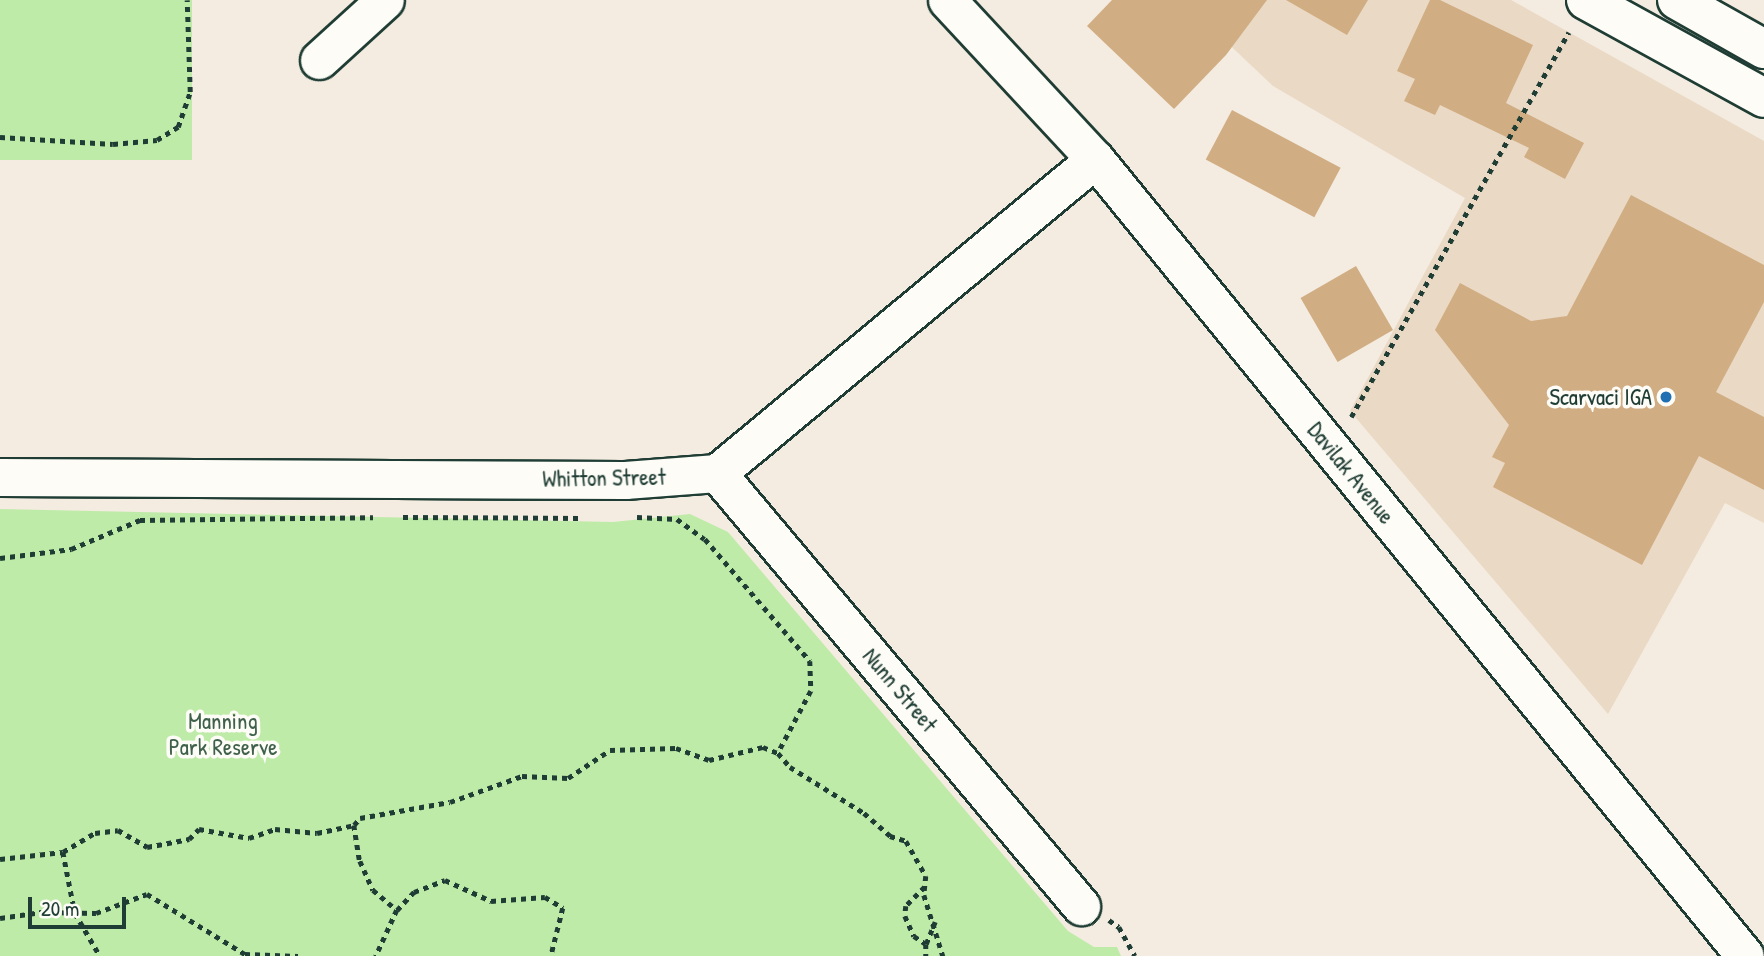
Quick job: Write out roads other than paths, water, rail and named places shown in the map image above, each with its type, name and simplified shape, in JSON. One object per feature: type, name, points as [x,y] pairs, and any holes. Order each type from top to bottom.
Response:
[{"type":"main road","points":[[1677,0],[1764,49]]},
{"type":"main road","points":[[1581,9],[1764,98]]},
{"type":"street","points":[[319,60],[385,0]]},
{"type":"street","name":"Davilak Avenue","points":[[947,0],[1095,159],[1745,956]]},
{"type":"street","points":[[717,474],[1095,159]]},
{"type":"street","name":"Whitton Street","points":[[0,477],[625,480],[717,474]]},
{"type":"street","name":"Nunn Street","points":[[717,474],[1082,906]]},
{"type":"place","name":"Scarvaci IGA","points":[[1666,397]]},
{"type":"park label","name":"Manning Park Reserve","points":[[223,734]]}]
